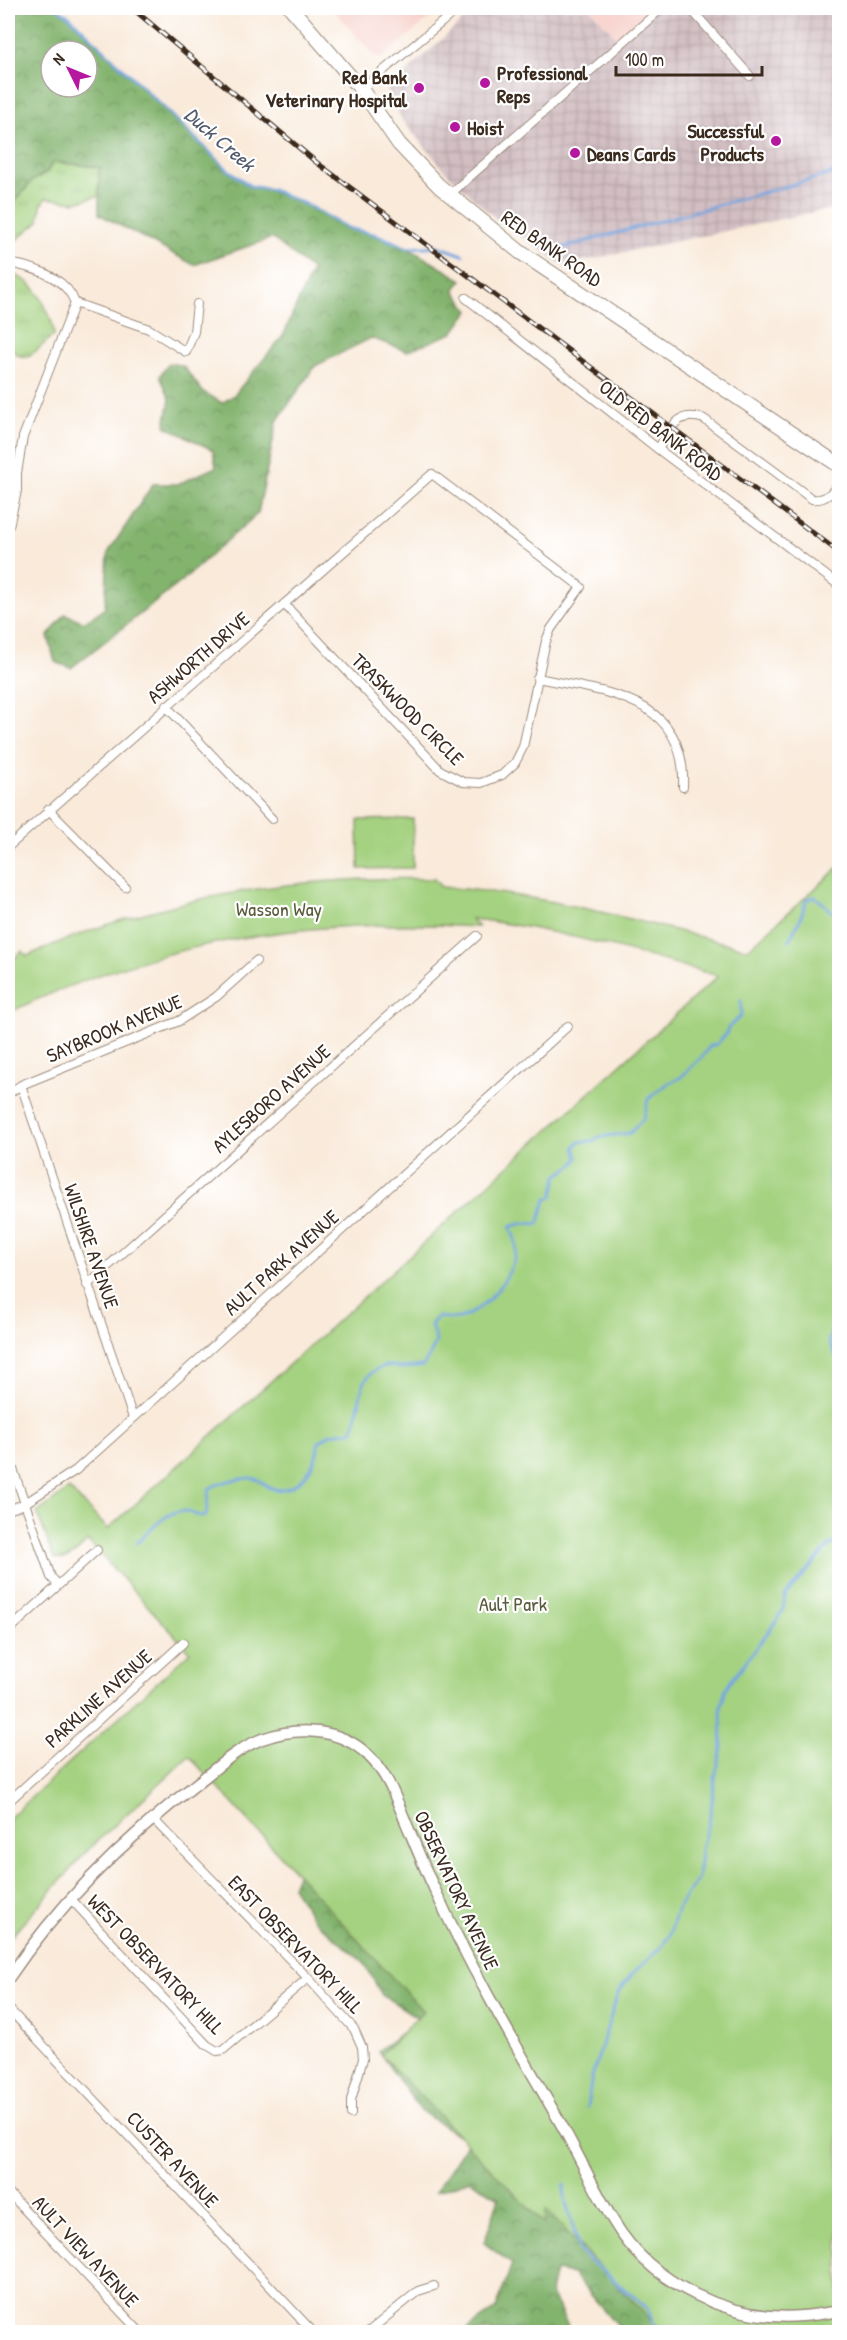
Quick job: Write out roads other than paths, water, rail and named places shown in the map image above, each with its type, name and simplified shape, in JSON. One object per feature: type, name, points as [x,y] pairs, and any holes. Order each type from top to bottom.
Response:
[{"type":"highway","name":"RED BANK ROAD","points":[[291,8],[361,89],[399,144],[438,186],[520,252],[840,466]]},
{"type":"street","points":[[361,89],[459,8]]},
{"type":"street","points":[[450,195],[662,8]]},
{"type":"street","points":[[690,8],[750,76]]},
{"type":"street","points":[[8,262],[52,278],[68,290],[75,303],[148,329],[186,352],[194,332],[197,304]]},
{"type":"street","name":"OLD RED BANK ROAD","points":[[465,298],[658,449],[840,586]]},
{"type":"street","points":[[9,526],[17,491],[16,473],[23,436],[75,303]]},
{"type":"street","points":[[658,449],[676,422],[692,415],[704,418],[812,499],[824,499],[830,495],[840,481]]},
{"type":"street","name":"TRASKWOOD CIRCLE","points":[[284,604],[440,770],[463,782],[490,781],[502,775],[515,763],[523,747],[537,678],[549,635],[581,587],[432,474],[410,493]]},
{"type":"street","name":"ASHWORTH DRIVE","points":[[8,847],[48,809],[410,493]]},
{"type":"street","points":[[537,678],[617,694],[648,709],[663,723],[678,746],[684,773],[683,787]]},
{"type":"street","points":[[166,706],[272,819]]},
{"type":"street","points":[[48,809],[125,887]]},
{"type":"street","name":"AYLESBORO AVENUE","points":[[87,1285],[477,936]]},
{"type":"street","name":"SAYBROOK AVENUE","points":[[8,1094],[21,1085],[179,1021],[216,997],[256,961]]},
{"type":"street","name":"AULT PARK AVENUE","points":[[8,1509],[24,1504],[76,1470],[568,1026]]},
{"type":"street","name":"WILSHIRE AVENUE","points":[[21,1085],[133,1418]]},
{"type":"street","points":[[8,1455],[51,1577],[58,1585]]},
{"type":"street","points":[[8,1631],[97,1550]]},
{"type":"street","name":"PARKLINE AVENUE","points":[[8,1802],[183,1643]]},
{"type":"street","name":"OBSERVATORY AVENUE","points":[[8,1979],[34,1939],[152,1818],[238,1752],[262,1739],[289,1733],[316,1732],[334,1735],[355,1745],[376,1763],[389,1782],[444,1910],[478,1977],[615,2225],[637,2252],[663,2276],[682,2288],[727,2307],[760,2314],[793,2316],[840,2311]]},
{"type":"street","name":"EAST OBSERVATORY HILL","points":[[152,1818],[308,1978],[354,2029],[359,2037],[363,2060],[351,2100],[351,2114]]},
{"type":"street","name":"WEST OBSERVATORY HILL","points":[[71,1899],[207,2045],[217,2051],[223,2050],[308,1978]]},
{"type":"street","name":"CUSTER AVENUE","points":[[8,2008],[313,2332]]},
{"type":"street","name":"AULT VIEW AVENUE","points":[[8,2192],[140,2332]]},
{"type":"street","points":[[368,2332],[418,2291],[434,2286]]},
{"type":"waterway","name":"Duck Creek","points":[[57,8],[69,16],[227,169],[250,186],[272,190],[307,205],[347,228],[377,235],[408,248],[438,246],[463,255]]},
{"type":"waterway","points":[[562,248],[831,174],[840,168]]},
{"type":"waterway","points":[[789,940],[799,922],[807,899],[815,897],[840,917]]},
{"type":"waterway","points":[[137,1543],[171,1514],[183,1511],[206,1516],[209,1489],[218,1484],[253,1478],[271,1488],[283,1489],[291,1487],[305,1476],[315,1460],[318,1443],[330,1434],[352,1431],[361,1392],[369,1376],[386,1366],[400,1368],[423,1366],[436,1341],[431,1325],[437,1317],[457,1319],[469,1314],[479,1308],[498,1289],[512,1267],[515,1255],[516,1243],[510,1227],[523,1223],[538,1224],[546,1200],[553,1196],[557,1176],[575,1163],[578,1158],[575,1147],[579,1142],[630,1133],[644,1118],[648,1099],[667,1084],[680,1078],[710,1046],[717,1044],[726,1034],[728,1028],[741,1016],[741,1001]]},
{"type":"waterway","points":[[840,1112],[834,1132],[830,1176],[840,1225]]},
{"type":"waterway","points":[[840,1293],[829,1341],[840,1365]]},
{"type":"waterway","points":[[587,2107],[592,2077],[618,1993],[632,1974],[661,1947],[669,1936],[678,1908],[698,1878],[702,1844],[709,1823],[722,1749],[721,1707],[726,1688],[777,1620],[783,1610],[785,1596],[826,1549],[840,1539]]},
{"type":"waterway","points":[[564,2185],[565,2199],[580,2252],[647,2308],[655,2327],[664,2332]]},
{"type":"railway","points":[[132,8],[316,162],[840,553]]},
{"type":"place","name":"Professional Reps","points":[[485,83]]},
{"type":"place","name":"Red Bank Veterinary Hospital","points":[[419,88]]},
{"type":"place","name":"Hoist","points":[[455,127]]},
{"type":"place","name":"Successful Products","points":[[776,141]]},
{"type":"place","name":"Deans Cards","points":[[575,153]]},
{"type":"park label","name":"Wasson Way","points":[[279,908]]},
{"type":"park label","name":"Ault Park","points":[[513,1603]]}]
